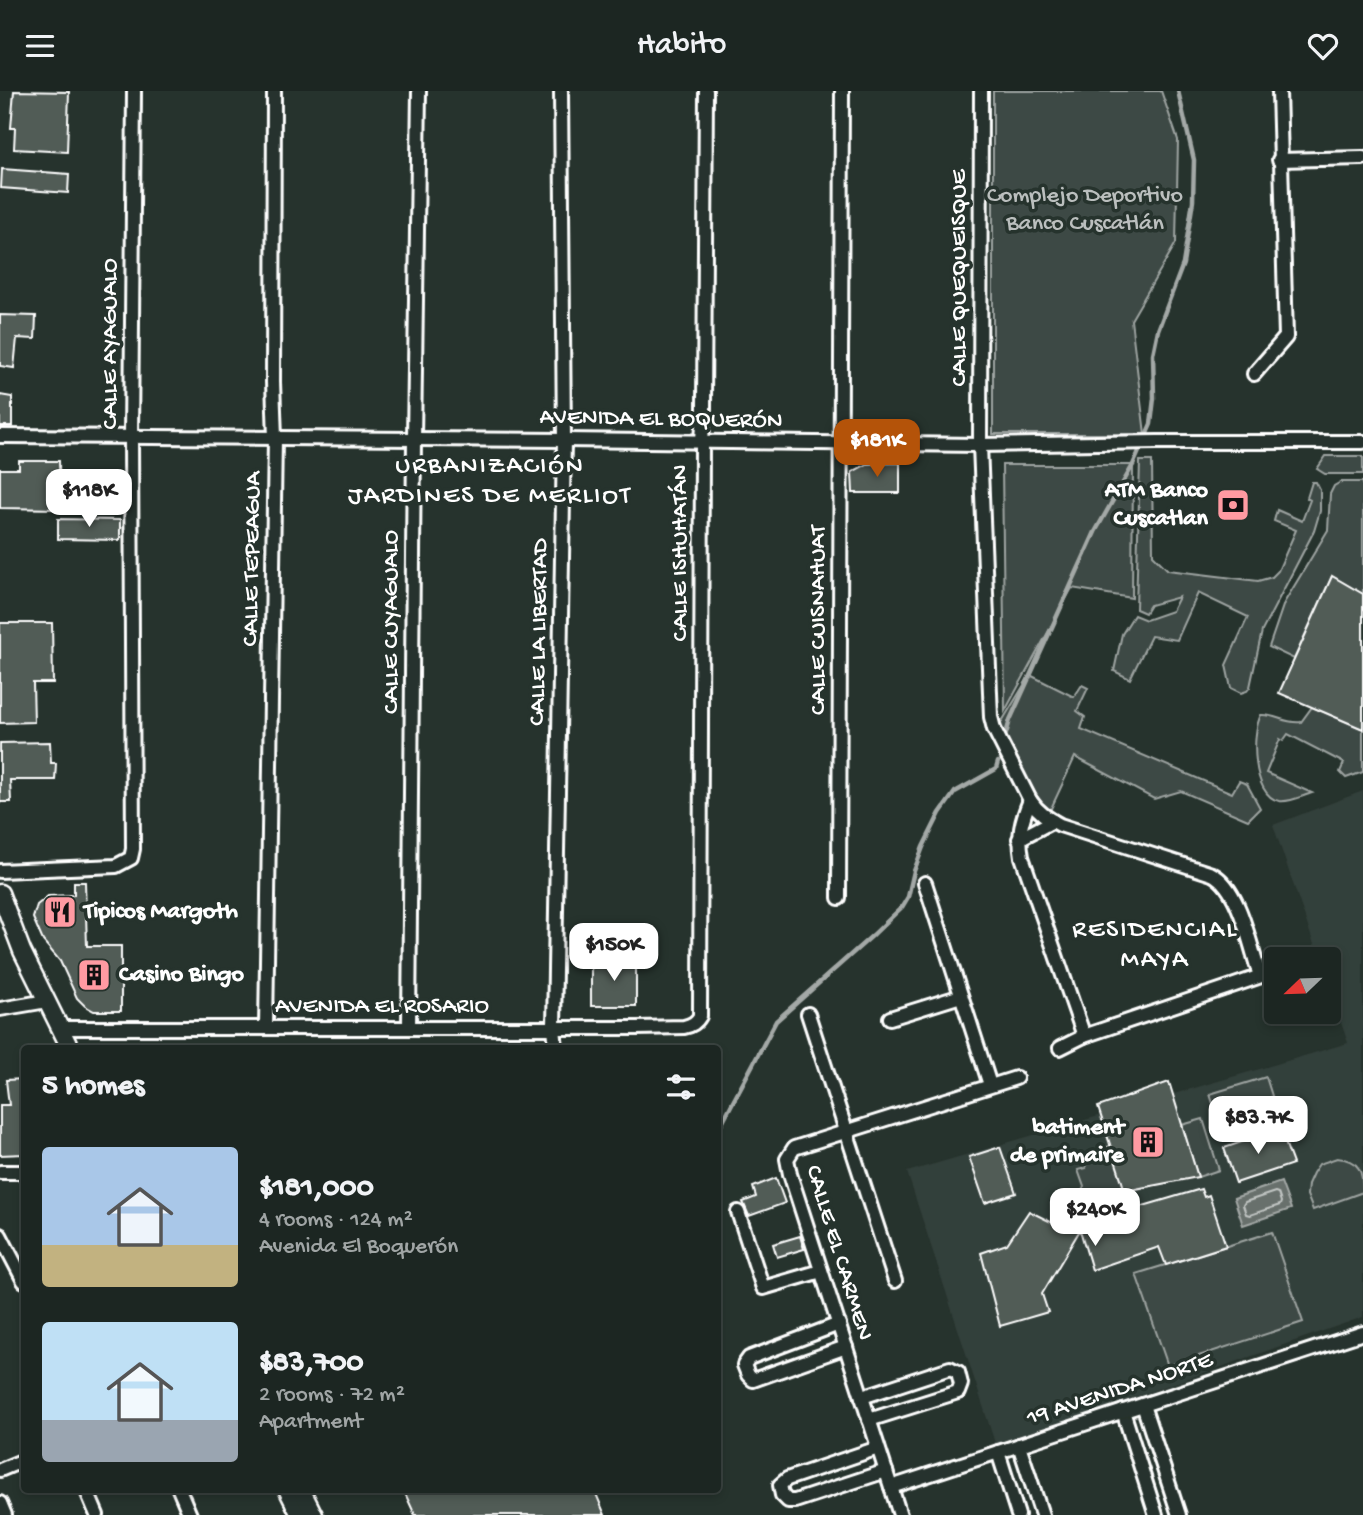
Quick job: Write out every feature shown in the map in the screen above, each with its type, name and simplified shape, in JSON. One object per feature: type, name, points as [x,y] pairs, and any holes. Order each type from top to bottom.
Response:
[{"type":"main road","points":[[0,893],[22,951],[68,1045]]},
{"type":"main road","points":[[289,1493],[300,1515]]},
{"type":"main road","points":[[303,1493],[314,1515]]},
{"type":"street","name":"CALLE AYAGUALO","points":[[0,871],[116,866],[131,858],[133,849],[131,437],[134,91]]},
{"type":"street","name":"CALLE TEPEAGUA","points":[[266,1027],[275,438],[274,91]]},
{"type":"street","name":"CALLE CUYAGUALO","points":[[409,1028],[419,91]]},
{"type":"street","name":"CALLE LA LIBERTAD","points":[[555,1045],[564,440],[561,91]]},
{"type":"street","name":"CALLE ISHUHATÁN","points":[[700,1016],[706,91]]},
{"type":"street","name":"CALLE CUISNAHUAT","points":[[839,898],[842,91]]},
{"type":"street","name":"CALLE QUEQUEISQUE","points":[[981,91],[980,445],[990,717],[1030,800]]},
{"type":"street","points":[[1254,374],[1286,337],[1279,91]]},
{"type":"street","points":[[1279,160],[1363,157]]},
{"type":"street","name":"AVENIDA EL BOQUERÓN","points":[[0,436],[980,445],[1363,442]]},
{"type":"street","points":[[1030,800],[1043,816],[1060,825],[1220,878],[1236,899],[1259,976]]},
{"type":"street","points":[[1030,800],[1022,819],[1019,839],[1022,857],[1084,1036]]},
{"type":"street","points":[[1019,839],[1053,821]]},
{"type":"street","points":[[925,883],[990,1086]]},
{"type":"street","points":[[1060,1048],[1084,1036],[1264,975]]},
{"type":"street","points":[[890,1018],[961,996]]},
{"type":"street","points":[[0,1009],[47,1001]]},
{"type":"street","points":[[808,1014],[895,1281]]},
{"type":"street","name":"AVENIDA EL ROSARIO","points":[[60,1028],[684,1027],[696,1022],[700,1016]]},
{"type":"street","name":"CALLE EL CARMEN","points":[[900,1515],[787,1159],[793,1148],[1016,1077]]},
{"type":"street","points":[[0,1173],[21,1172]]},
{"type":"street","points":[[738,1212],[763,1288],[821,1271]]},
{"type":"street","points":[[0,1235],[21,1275]]},
{"type":"street","points":[[839,1324],[749,1358],[744,1365],[753,1380],[846,1347]]},
{"type":"street","name":"19 AVENIDA NORTE","points":[[891,1487],[1363,1333]]},
{"type":"street","points":[[862,1397],[950,1368],[958,1372],[961,1384],[958,1392],[869,1420]]},
{"type":"street","points":[[1143,1405],[1179,1515]]},
{"type":"street","points":[[1123,1412],[1156,1515]]},
{"type":"street","points":[[1019,1445],[1042,1515]]},
{"type":"street","points":[[878,1448],[787,1479],[780,1485],[782,1495],[788,1501],[794,1501],[886,1471]]},
{"type":"street","points":[[998,1452],[1018,1515]]},
{"type":"street","points":[[0,1471],[21,1461]]},
{"type":"street","points":[[88,1493],[97,1515]]},
{"type":"street","points":[[181,1493],[190,1515]]},
{"type":"street","points":[[0,1503],[5,1515]]},
{"type":"shaded area","points":[[1363,791],[1363,1317],[996,1446],[907,1172],[1348,1043],[1341,1023],[1341,947],[1315,947],[1273,825]]},
{"type":"green space","name":"Complejo Deportivo Banco Cuscatlán","points":[[993,91],[1161,91],[1178,140],[1176,243],[1131,320],[1145,434],[993,434]]},
{"type":"green space","points":[[1326,456],[1363,456],[1363,474],[1325,474],[1317,469]]},
{"type":"green space","points":[[1140,461],[1152,461],[1153,555],[1168,570],[1258,581],[1272,577],[1278,571],[1296,530],[1274,521],[1277,510],[1302,521],[1310,500],[1307,498],[1312,482],[1316,482],[1320,490],[1320,511],[1314,531],[1262,631],[1247,691],[1241,693],[1231,688],[1226,665],[1248,617],[1198,593],[1177,640],[1151,636],[1130,679],[1114,671],[1122,634],[1134,615],[1146,620],[1172,611],[1179,597],[1150,605],[1145,613],[1136,609]]},
{"type":"green space","points":[[1002,465],[1133,465],[1132,598],[1072,588],[1005,711]]},
{"type":"green space","points":[[1341,482],[1363,482],[1363,594],[1332,576],[1294,659],[1269,647],[1284,603],[1328,530],[1330,494],[1334,486]]},
{"type":"green space","points":[[1030,675],[1074,697],[1082,685],[1088,688],[1077,711],[1085,717],[1081,729],[1232,793],[1239,781],[1247,784],[1260,808],[1248,820],[1181,791],[1154,799],[1075,757],[1048,815],[998,728]]},
{"type":"green space","points":[[1312,707],[1363,729],[1363,772],[1346,778],[1340,772],[1344,763],[1288,734],[1283,741],[1280,739],[1266,773],[1312,793],[1279,801],[1270,797],[1263,788],[1256,763],[1256,735],[1261,715],[1301,722]]},
{"type":"green space","points":[[1266,1077],[1278,1115],[1222,1133],[1210,1094]]},
{"type":"green space","points":[[1203,1119],[1219,1170],[1198,1177],[1182,1125]]},
{"type":"green space","points":[[1119,1143],[1141,1210],[1094,1226],[1078,1170],[1086,1168],[1082,1155]]},
{"type":"green space","points":[[1337,1158],[1351,1161],[1359,1168],[1363,1192],[1313,1210],[1307,1195],[1313,1173],[1319,1164]]},
{"type":"green space","points":[[1272,1232],[1303,1322],[1168,1366],[1136,1274]]},
{"type":"water","points":[[1281,1182],[1291,1209],[1243,1225],[1234,1198]]},
{"type":"building","points":[[14,91],[69,92],[67,152],[14,149],[15,128],[11,128]]},
{"type":"building","points":[[2,169],[69,174],[68,193],[1,188]]},
{"type":"building","points":[[0,315],[36,316],[35,339],[17,338],[14,368],[0,366]]},
{"type":"building","points":[[0,395],[12,397],[12,426],[0,426]]},
{"type":"building","points":[[19,461],[59,461],[60,509],[0,508],[0,469],[19,469]]},
{"type":"building","points":[[900,463],[900,493],[853,493],[852,472],[867,464]]},
{"type":"building","points":[[58,519],[120,520],[120,540],[58,539]]},
{"type":"building","points":[[1332,576],[1363,594],[1363,729],[1279,693]]},
{"type":"building","points":[[0,623],[52,623],[53,683],[33,683],[34,722],[0,723]]},
{"type":"building","points":[[50,742],[51,763],[56,763],[55,780],[10,780],[11,802],[0,802],[0,743]]},
{"type":"building","points":[[74,882],[85,882],[87,946],[121,946],[121,1011],[94,1011],[77,998],[60,961],[43,941],[33,918],[37,905],[48,896],[74,895]]},
{"type":"building","points":[[591,960],[636,960],[636,1006],[591,1006]]},
{"type":"building","points":[[21,1079],[21,1154],[0,1155],[0,1105],[9,1105],[6,1080]]},
{"type":"building","name":"batiment de primaire","points":[[1169,1082],[1198,1177],[1125,1191],[1098,1107]]},
{"type":"building","points":[[1280,1129],[1293,1164],[1236,1183],[1224,1148]]},
{"type":"building","points":[[1000,1147],[1016,1193],[985,1203],[969,1157]]},
{"type":"building","points":[[776,1178],[785,1203],[749,1216],[743,1202],[756,1197],[753,1187]]},
{"type":"building","points":[[1201,1189],[1204,1197],[1209,1195],[1226,1246],[1166,1265],[1159,1247],[1092,1270],[1080,1230],[1042,1294],[1048,1312],[1000,1326],[981,1253],[1007,1244],[1029,1211],[1065,1229]]},
{"type":"building","points":[[800,1236],[804,1249],[777,1257],[773,1244]]},
{"type":"building","points":[[405,1493],[596,1493],[605,1515],[415,1515]]},
{"type":"waterway","points":[[1006,734],[1095,532],[1133,465],[1151,424],[1154,398],[1153,354],[1158,330],[1183,264],[1193,201],[1194,160],[1178,91]]},
{"type":"waterway","points":[[721,1124],[776,1021],[902,907],[908,897],[923,847],[940,813],[955,792],[996,769],[998,762]]},
{"type":"place","name":"ATM Banco Cuscatlan","points":[[1233,505]]},
{"type":"place","name":"Tipicos Margoth","points":[[60,912]]},
{"type":"place","name":"Casino Bingo","points":[[94,975]]},
{"type":"place","name":"batiment de primaire","points":[[1148,1142]]},
{"type":"district","name":"URBANIZACIÓN JARDINES DE MERLIOT","points":[[490,482]]},
{"type":"district","name":"RESIDENCIAL MAYA","points":[[1155,946]]}]
